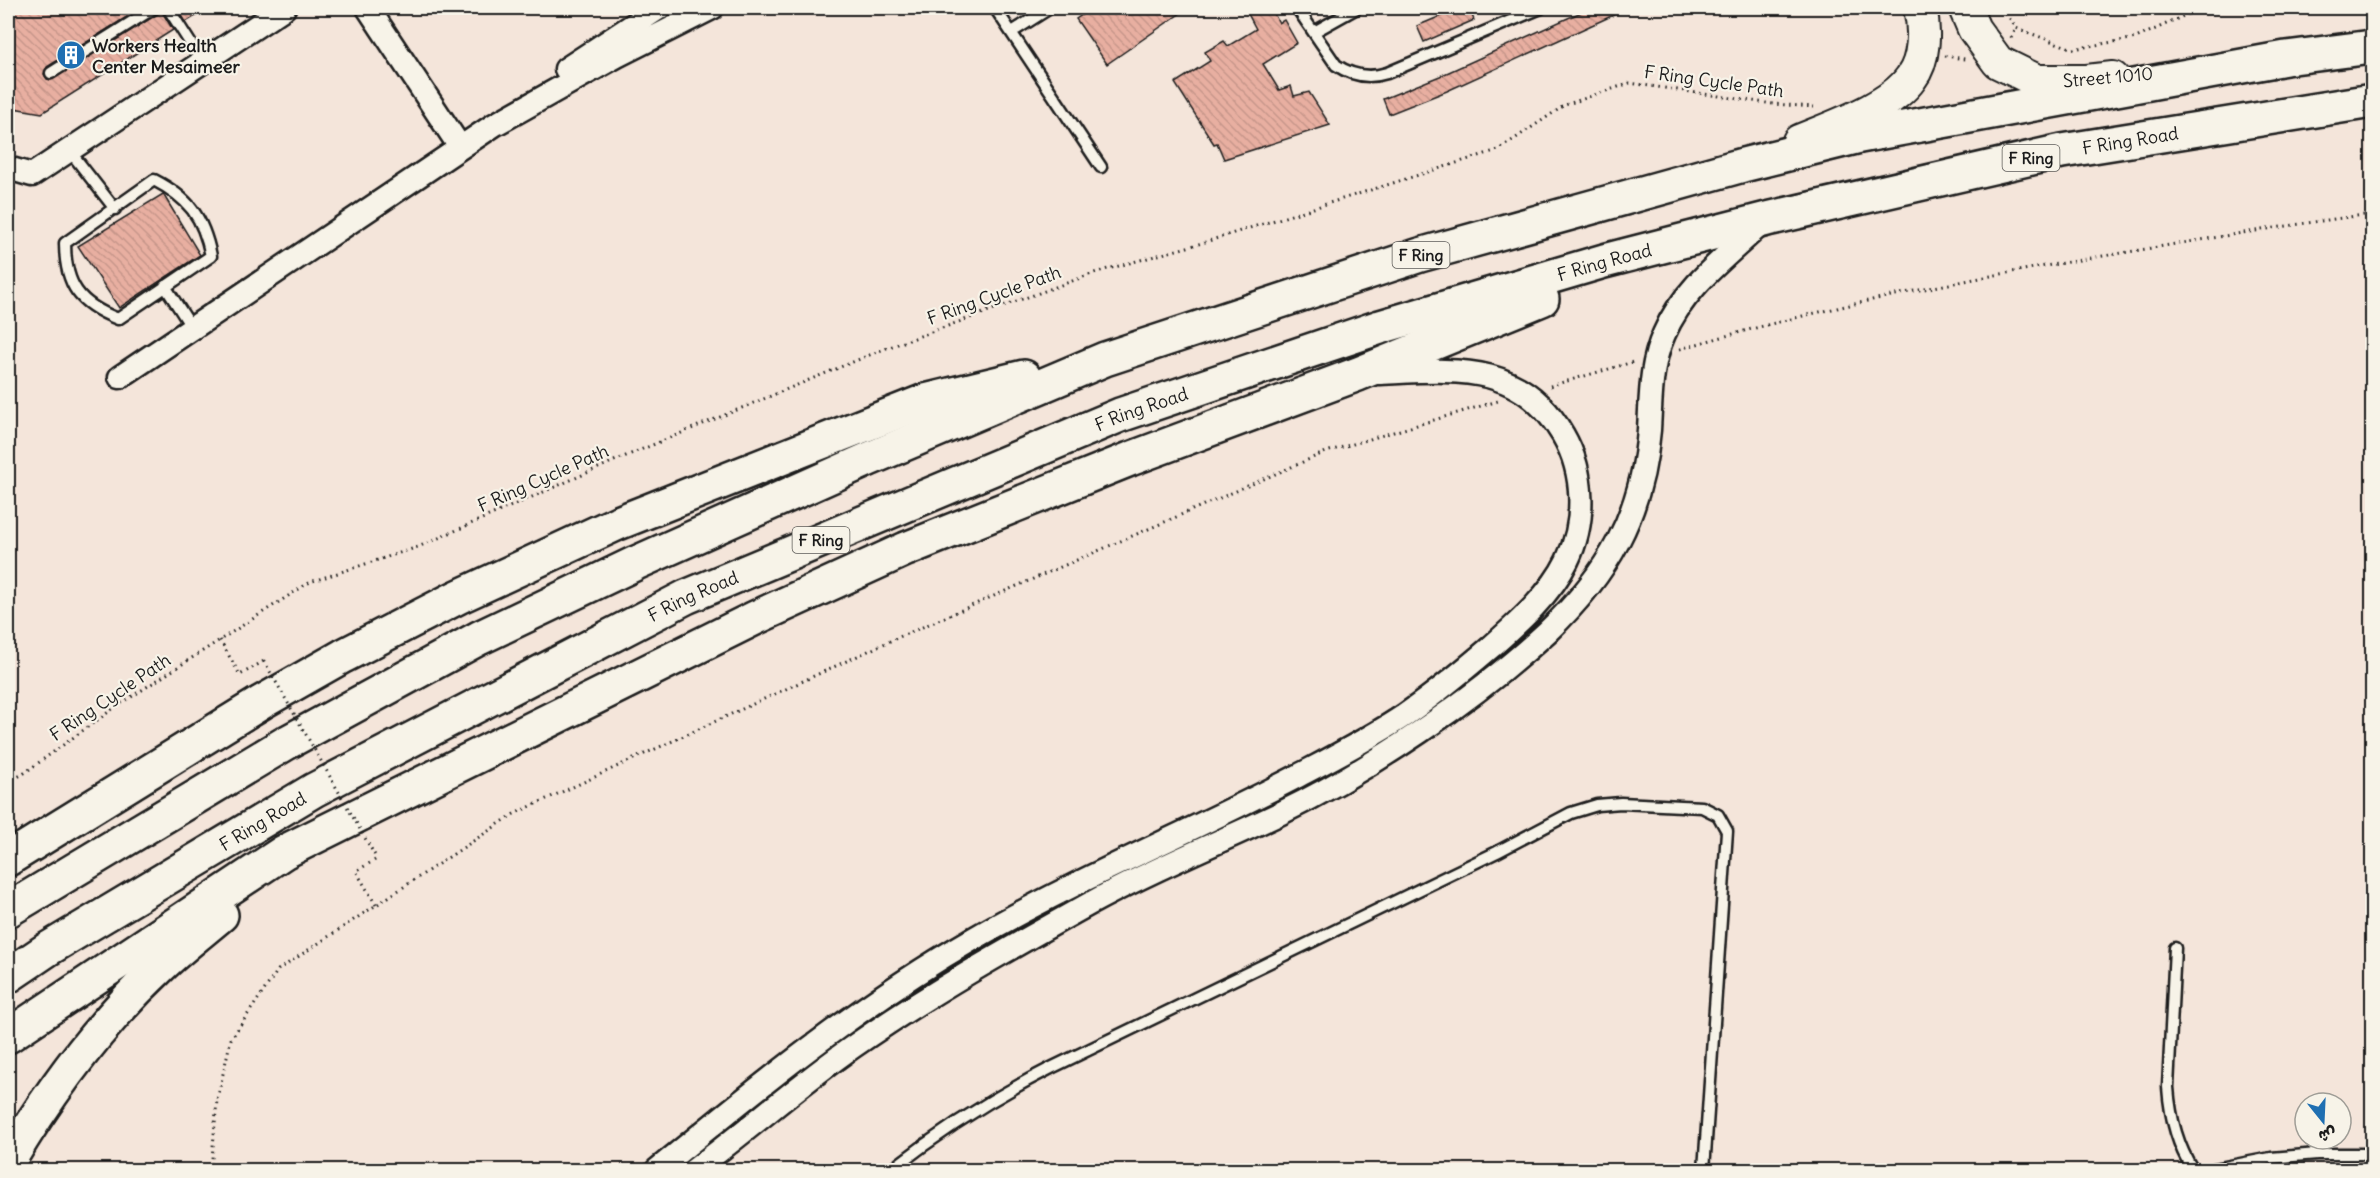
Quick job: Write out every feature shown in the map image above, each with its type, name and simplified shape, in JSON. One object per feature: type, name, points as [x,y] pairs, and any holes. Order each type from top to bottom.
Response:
[{"type":"highway","name":"F Ring","points":[[8,910],[286,743],[478,638],[636,563],[805,487],[1105,359],[1420,255],[1743,165],[1860,136],[2286,58],[2373,47]]},
{"type":"highway","name":"F Ring Road","points":[[8,976],[48,949],[314,790],[686,597],[1120,415],[1380,327],[1604,261],[1767,219],[2062,151],[2373,101]]},
{"type":"highway","points":[[8,1036],[284,852],[639,675],[906,549],[1130,459],[1358,374],[1694,238]]},
{"type":"highway","points":[[8,859],[168,758],[344,656],[458,597],[618,523],[925,401],[1105,359]]},
{"type":"highway","points":[[8,835],[168,758]]},
{"type":"highway","points":[[10,1160],[76,1060],[160,966],[224,913],[288,868],[422,784]]},
{"type":"street","points":[[8,168],[32,175],[284,8]]},
{"type":"street","points":[[368,8],[460,147]]},
{"type":"street","points":[[494,125],[521,98],[659,8]]},
{"type":"street","points":[[120,377],[494,125],[617,56],[712,8]]},
{"type":"street","points":[[1743,165],[1865,113],[1899,91],[1911,79],[1918,67],[1924,37],[1920,8]]},
{"type":"street","name":"Street 1010","points":[[1965,8],[1974,29],[1998,62],[2037,81],[2077,81],[2286,58]]},
{"type":"street","points":[[694,1170],[780,1101],[853,1047],[929,996],[1098,900],[1190,854],[1284,812],[1346,777],[1407,740],[1520,655],[1570,609],[1592,583],[1627,526],[1645,462],[1652,376],[1656,356],[1672,317],[1683,299],[1697,283],[1767,219]]},
{"type":"street","points":[[657,1170],[821,1040],[920,971],[1025,910],[1230,811],[1349,749],[1420,703],[1454,678],[1502,637],[1558,578],[1574,545],[1581,511],[1578,475],[1567,441],[1548,413],[1526,393],[1509,382],[1490,375],[1470,371],[1358,374]]},
{"type":"street","points":[[1502,637],[1520,655]]},
{"type":"lane","points":[[51,73],[154,8]]},
{"type":"lane","points":[[168,8],[203,63]]},
{"type":"lane","points":[[995,8],[1101,167]]},
{"type":"lane","points":[[1012,32],[1050,8]]},
{"type":"lane","points":[[1297,8],[1329,56],[1345,71],[1365,77],[1377,76],[1541,8]]},
{"type":"lane","points":[[1314,32],[1358,8]]},
{"type":"lane","points":[[69,150],[115,209]]},
{"type":"lane","points":[[154,180],[172,189],[187,202],[199,218],[207,236],[211,256],[118,319],[99,312],[82,300],[71,283],[65,264],[64,243],[115,209],[154,180]]},
{"type":"lane","points":[[165,286],[192,328]]},
{"type":"lane","points":[[891,1170],[951,1125],[1004,1092],[1497,852],[1571,813],[1621,803],[1702,807],[1718,815],[1727,831],[1704,1170]]},
{"type":"lane","points":[[2175,948],[2169,1106],[2179,1142],[2193,1170]]},
{"type":"lane","points":[[2209,1170],[2271,1158],[2317,1154],[2373,1154]]},
{"type":"path","points":[[2003,8],[2016,28],[2073,49],[2136,38],[2201,8]]},
{"type":"path","points":[[1920,52],[1998,62],[2016,28]]},
{"type":"path","name":"F Ring Cycle Path","points":[[8,782],[23,774],[114,708],[310,582],[418,547],[621,458],[884,349],[1097,272],[1202,243],[1498,150],[1565,105],[1630,83],[1773,104],[1814,107]]},
{"type":"path","points":[[211,1170],[217,1100],[231,1039],[278,970],[514,814],[890,641],[1326,452],[1762,325],[1986,275],[2373,214]]},
{"type":"path","points":[[220,640],[240,675],[264,661],[377,859],[356,871],[376,905]]},
{"type":"building","name":"Workers Health Center Mesaimeer","points":[[8,8],[141,8],[47,67],[44,74],[47,79],[51,80],[161,10],[173,30],[42,113],[8,107]]},
{"type":"building","points":[[177,8],[209,8],[186,22]]},
{"type":"building","points":[[1092,8],[1188,8],[1107,64],[1076,19]]},
{"type":"building","points":[[1255,8],[1271,8],[1279,23],[1284,20],[1297,43],[1263,64],[1279,90],[1291,86],[1294,96],[1309,92],[1330,125],[1224,159],[1217,143],[1214,144],[1175,83],[1210,61],[1205,52],[1224,41],[1228,46],[1256,29],[1247,12]]},
{"type":"building","points":[[1460,8],[1469,8],[1474,20],[1424,42],[1417,26]]},
{"type":"building","points":[[1590,8],[1629,8],[1447,91],[1389,114],[1383,99],[1440,76]]},
{"type":"building","points":[[163,194],[200,255],[119,308],[78,246]]},
{"type":"place","name":"Workers Health Center Mesaimeer","points":[[71,55]]}]
